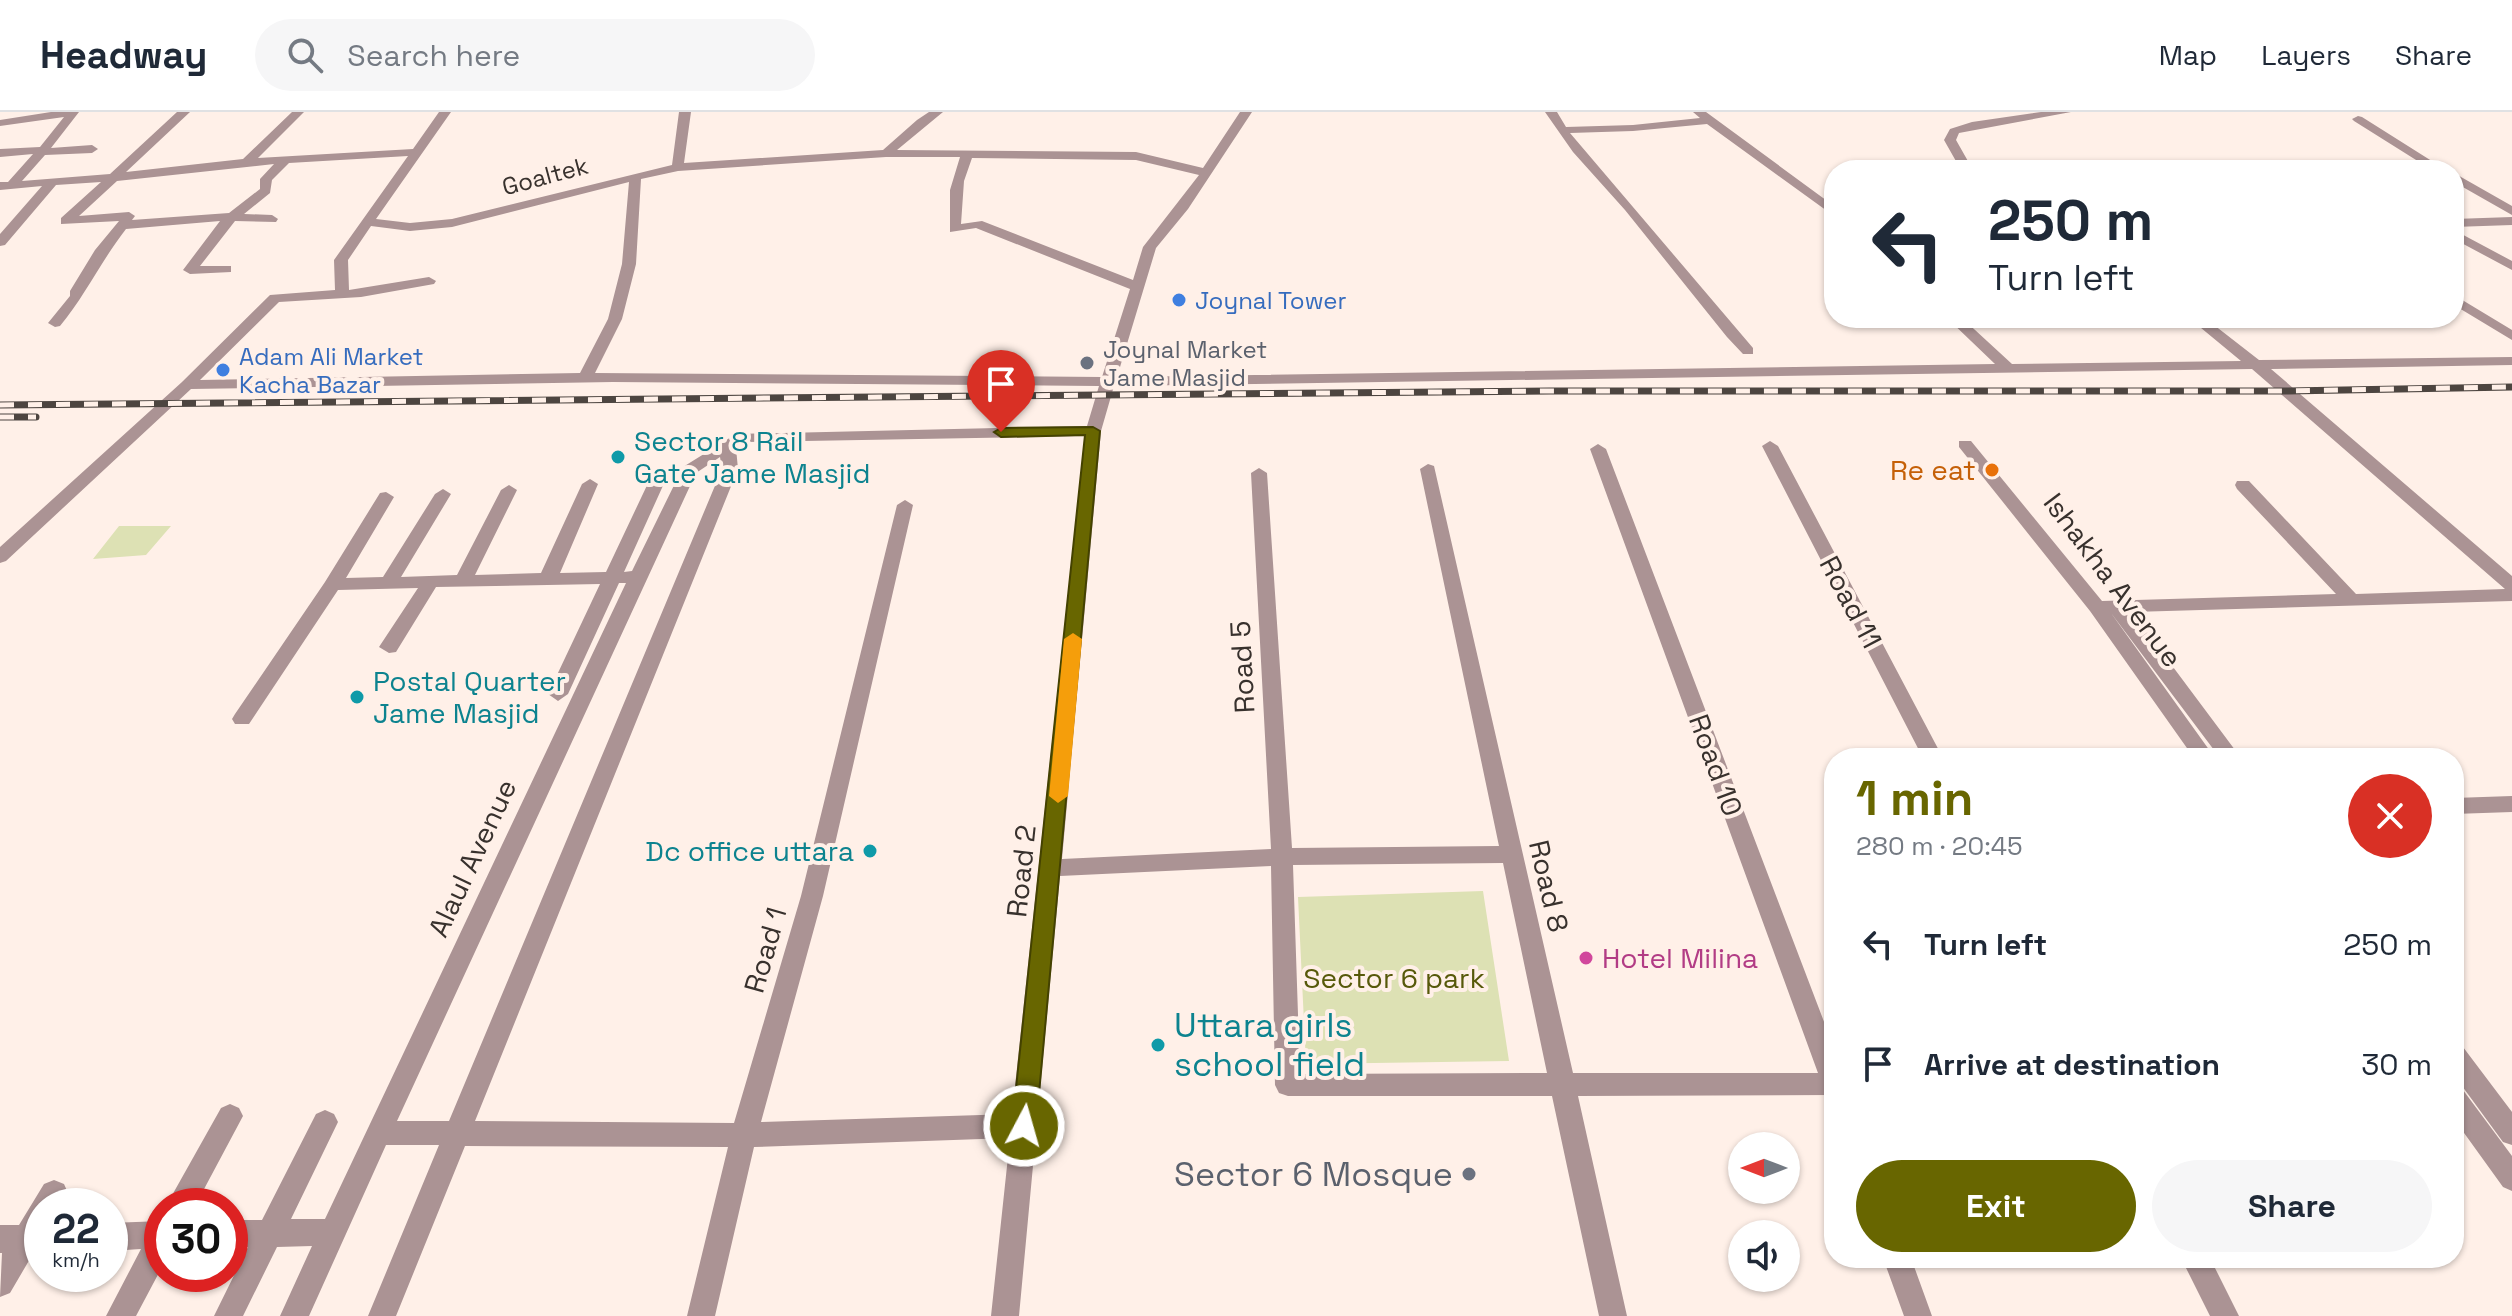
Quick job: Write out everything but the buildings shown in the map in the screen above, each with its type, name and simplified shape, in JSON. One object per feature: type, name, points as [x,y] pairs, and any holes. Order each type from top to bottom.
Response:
[{"type":"street","points":[[0,123],[72,112],[69,120],[0,195]]},
{"type":"street","points":[[55,323],[77,297],[77,291],[100,253],[129,216],[66,221],[184,112]]},
{"type":"street","points":[[247,162],[298,112]]},
{"type":"street","points":[[342,292],[341,260],[445,112]]},
{"type":"street","points":[[678,167],[685,112]]},
{"type":"street","points":[[886,153],[937,112]]},
{"type":"street","name":"Road 2","points":[[1005,1316],[1093,431],[1150,247],[1184,206],[1246,112]]},
{"type":"street","points":[[1551,112],[1588,164],[1628,206],[1704,303],[1748,351]]},
{"type":"street","points":[[1961,160],[1950,140],[1954,131],[1972,125],[2065,112]]},
{"type":"street","points":[[1564,130],[1633,128],[1705,116],[1824,205]]},
{"type":"street","points":[[2358,119],[2424,160]]},
{"type":"street","points":[[0,153],[92,149]]},
{"type":"street","points":[[7,185],[117,177],[247,162],[419,152]]},
{"type":"street","name":"Goaltek","points":[[368,222],[410,227],[442,225],[678,167],[886,153],[1136,156],[1205,173]]},
{"type":"street","points":[[967,155],[958,170],[955,229],[977,224],[1138,287]]},
{"type":"street","points":[[226,269],[190,270],[210,240],[266,190],[266,179],[285,160]]},
{"type":"street","points":[[585,377],[615,319],[629,264],[635,177]]},
{"type":"street","points":[[0,242],[53,181]]},
{"type":"street","points":[[2464,183],[2512,211]]},
{"type":"street","points":[[123,225],[272,219]]},
{"type":"street","points":[[2464,223],[2512,221]]},
{"type":"street","points":[[2464,240],[2512,266]]},
{"type":"street","points":[[0,557],[187,385],[275,298],[361,293],[429,281]]},
{"type":"street","points":[[2464,305],[2512,336]]},
{"type":"street","points":[[1965,328],[2010,370]]},
{"type":"street","points":[[2208,328],[2274,379],[2512,586]]},
{"type":"street","points":[[187,385],[585,377],[1108,382],[2512,361]]},
{"type":"street","points":[[382,1316],[730,469],[727,444],[742,437],[757,436],[1093,431]]},
{"type":"street","name":"Alaul Avenue","points":[[294,1316],[689,470],[727,444]]},
{"type":"street","name":"Ishakha Avenue","points":[[1965,444],[2097,607],[2198,748]]},
{"type":"street","name":"Road 11","points":[[1770,446],[1928,748]]},
{"type":"street","name":"Road 10","points":[[1598,449],[1824,1056]]},
{"type":"street","name":"Road 8","points":[[1428,469],[1613,1316]]},
{"type":"street","name":"Road 5","points":[[1259,473],[1282,857],[1288,1085],[1564,1083]]},
{"type":"street","points":[[558,694],[658,479]]},
{"type":"street","points":[[548,579],[590,484]]},
{"type":"street","points":[[2243,485],[2350,598]]},
{"type":"street","points":[[464,580],[509,490]]},
{"type":"street","points":[[389,582],[443,494]]},
{"type":"street","points":[[242,719],[333,584],[386,497]]},
{"type":"street","name":"Road 1","points":[[701,1316],[744,1135],[812,896],[905,505]]},
{"type":"street","points":[[333,584],[638,577]]},
{"type":"street","points":[[389,647],[431,581]]},
{"type":"street","points":[[2097,607],[2512,595]]},
{"type":"street","points":[[2118,606],[2224,748]]},
{"type":"street","points":[[2464,806],[2512,804]]},
{"type":"street","points":[[1051,868],[1282,857],[1510,854]]},
{"type":"street","points":[[2464,1068],[2512,1133]]},
{"type":"street","points":[[1564,1083],[1824,1083]]},
{"type":"street","points":[[2464,1102],[2490,1103]]},
{"type":"street","points":[[2464,1113],[2512,1178]]},
{"type":"street","points":[[190,1188],[230,1116]]},
{"type":"street","points":[[228,1316],[325,1122]]},
{"type":"street","points":[[378,1133],[744,1135],[1024,1126]]},
{"type":"street","points":[[248,1234],[333,1232]]},
{"type":"street","points":[[0,1283],[23,1238]]},
{"type":"street","points":[[1901,1268],[1918,1316]]},
{"type":"street","points":[[2200,1268],[2225,1316]]},
{"type":"street","points":[[120,1316],[144,1271]]},
{"type":"green space","points":[[119,526],[171,526],[146,555],[93,559]]},
{"type":"green space","name":"Sector 6 park","points":[[1483,891],[1509,1061],[1306,1064],[1298,897]]},
{"type":"railway","points":[[0,405],[1550,391],[2288,391],[2512,387]]},
{"type":"railway","points":[[0,417],[36,417]]},
{"type":"slow traffic","points":[[1058,796],[1073,639]]},
{"type":"place","name":"Joynal Tower","points":[[1179,300]]},
{"type":"place","name":"Joynal Market Jame Masjid","points":[[1087,363]]},
{"type":"place","name":"Adam Ali Market Kacha Bazar","points":[[223,370]]},
{"type":"place","name":"Sector 8 Rail Gate Jame Masjid","points":[[618,457]]},
{"type":"place","name":"Re eat","points":[[1992,470]]},
{"type":"place","name":"Postal Quarter Jame Masjid","points":[[357,697]]},
{"type":"place","name":"Dc office uttara","points":[[870,851]]},
{"type":"place","name":"Hotel Milina","points":[[1586,958]]},
{"type":"place","name":"Uttara girls school field","points":[[1158,1045]]},
{"type":"place","name":"Sector 6 Mosque","points":[[1469,1174]]},
{"type":"route","points":[[1001,432],[1093,431],[1024,1126]]}]
